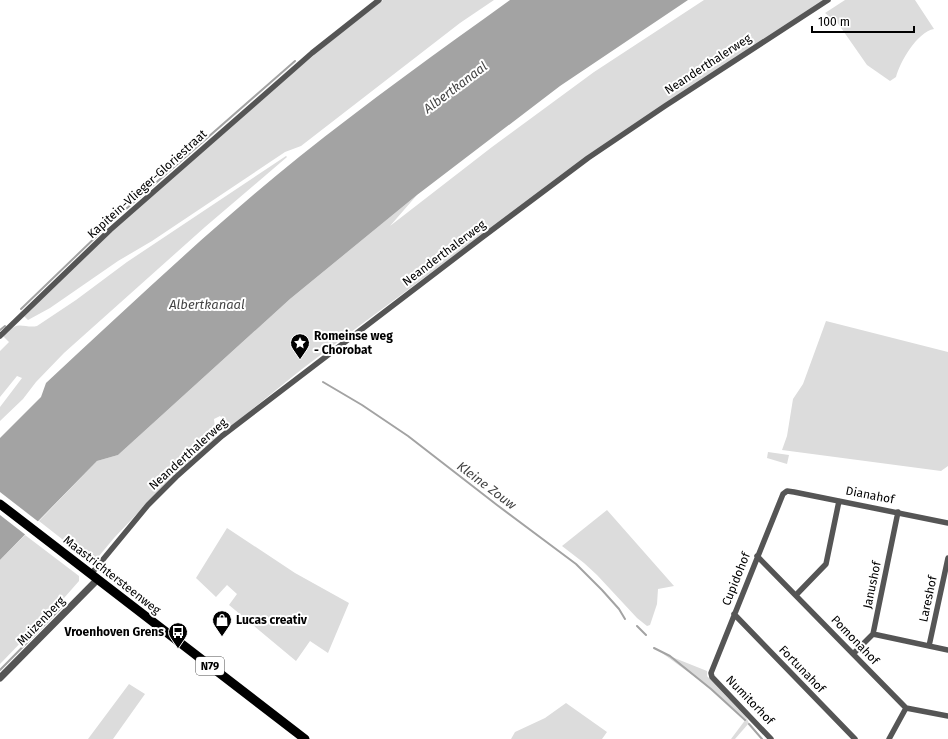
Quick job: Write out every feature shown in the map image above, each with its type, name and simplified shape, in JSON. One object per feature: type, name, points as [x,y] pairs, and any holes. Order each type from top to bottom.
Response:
[{"type":"main road","name":"Maastrichtersteenweg","points":[[0,504],[305,739]]},
{"type":"street","name":"Kapitein-Vlieger-Gloriestraat","points":[[0,336],[110,230],[312,53],[379,0]]},
{"type":"street","name":"Neanderthalerweg","points":[[94,577],[102,560],[148,506],[176,477],[222,436],[474,243],[588,158],[828,0]]},
{"type":"street","name":"Dianahof","points":[[787,491],[948,523]]},
{"type":"street","name":"Cupidohof","points":[[712,677],[711,670],[780,499],[787,491]]},
{"type":"street","points":[[796,595],[826,564],[839,501]]},
{"type":"street","name":"Janushof","points":[[873,634],[898,512]]},
{"type":"street","name":"Pomonahof","points":[[757,556],[906,708]]},
{"type":"street","name":"Lareshof","points":[[928,646],[948,558]]},
{"type":"street","name":"Muizenberg","points":[[0,678],[94,577]]},
{"type":"street","name":"Fortunahof","points":[[734,614],[855,739]]},
{"type":"street","points":[[853,654],[873,634],[948,650]]},
{"type":"street","name":"Numitorhof","points":[[712,677],[771,739]]},
{"type":"street","points":[[889,739],[906,708],[948,716]]},
{"type":"shaded area","points":[[383,0],[494,0],[460,23],[301,146],[285,152],[152,241],[118,261],[50,308],[28,320],[24,316],[119,224],[290,75]]},
{"type":"shaded area","points":[[704,0],[826,0],[579,163],[302,369],[229,428],[226,429],[222,427],[221,423],[223,419],[220,416],[214,419],[216,438],[172,477],[99,556],[90,561],[39,521],[97,461],[118,455],[290,299],[417,195],[390,226],[492,147],[594,72]]},
{"type":"shaded area","points":[[845,0],[915,0],[934,29],[921,36],[910,48],[896,77],[890,81],[867,65],[837,22],[825,13]]},
{"type":"shaded area","points":[[286,156],[287,157],[205,227],[64,353],[36,382],[23,399],[0,421],[0,407],[22,378],[17,376],[0,397],[0,351],[9,342],[3,336],[16,326],[37,326],[76,300],[127,262]]},
{"type":"shaded area","points":[[826,321],[948,352],[948,466],[941,471],[782,450],[787,436],[793,399],[803,384]]},
{"type":"shaded area","points":[[768,452],[789,455],[787,464],[767,458]]},
{"type":"shaded area","points":[[607,510],[674,586],[658,589],[657,604],[650,625],[647,626],[637,618],[597,575],[562,546]]},
{"type":"shaded area","points":[[227,528],[295,573],[349,603],[328,653],[310,641],[296,661],[229,605],[237,594],[227,585],[216,597],[196,578]]},
{"type":"shaded area","points":[[25,535],[79,576],[79,581],[0,664],[0,560]]},
{"type":"shaded area","points":[[662,653],[707,671],[707,676],[746,717],[749,723],[735,739],[731,739],[746,719],[702,682]]},
{"type":"shaded area","points":[[129,684],[145,694],[113,739],[88,739]]},
{"type":"shaded area","points":[[566,703],[607,732],[602,739],[511,739],[515,732],[545,718]]},
{"type":"water","name":"Albertkanaal","points":[[510,0],[688,0],[560,86],[417,195],[290,299],[118,455],[97,461],[0,560],[0,438],[41,397],[46,383],[234,211],[266,184],[377,97]]},
{"type":"pier","points":[[0,492],[40,523],[27,536],[0,515]]},
{"type":"waterway","points":[[110,223],[295,61]]},
{"type":"waterway","points":[[21,309],[104,229]]},
{"type":"waterway","points":[[0,330],[5,326]]},
{"type":"waterway","name":"Kleine Zouw","points":[[323,382],[362,405],[408,436],[576,564],[619,609],[625,619]]},
{"type":"waterway","points":[[0,670],[63,606]]},
{"type":"waterway","name":"Kleine Zouw","points":[[637,626],[646,635]]},
{"type":"waterway","name":"Kleine Zouw","points":[[654,648],[670,656],[711,689],[745,720]]},
{"type":"waterway","name":"Kleine Zouw","points":[[749,724],[762,739]]},
{"type":"place","name":"Romeinse weg - Chorobat","points":[[300,360]]},
{"type":"place","name":"Lucas creativ","points":[[222,637]]},
{"type":"place","name":"Vroenhoven Grens","points":[[178,649]]}]
